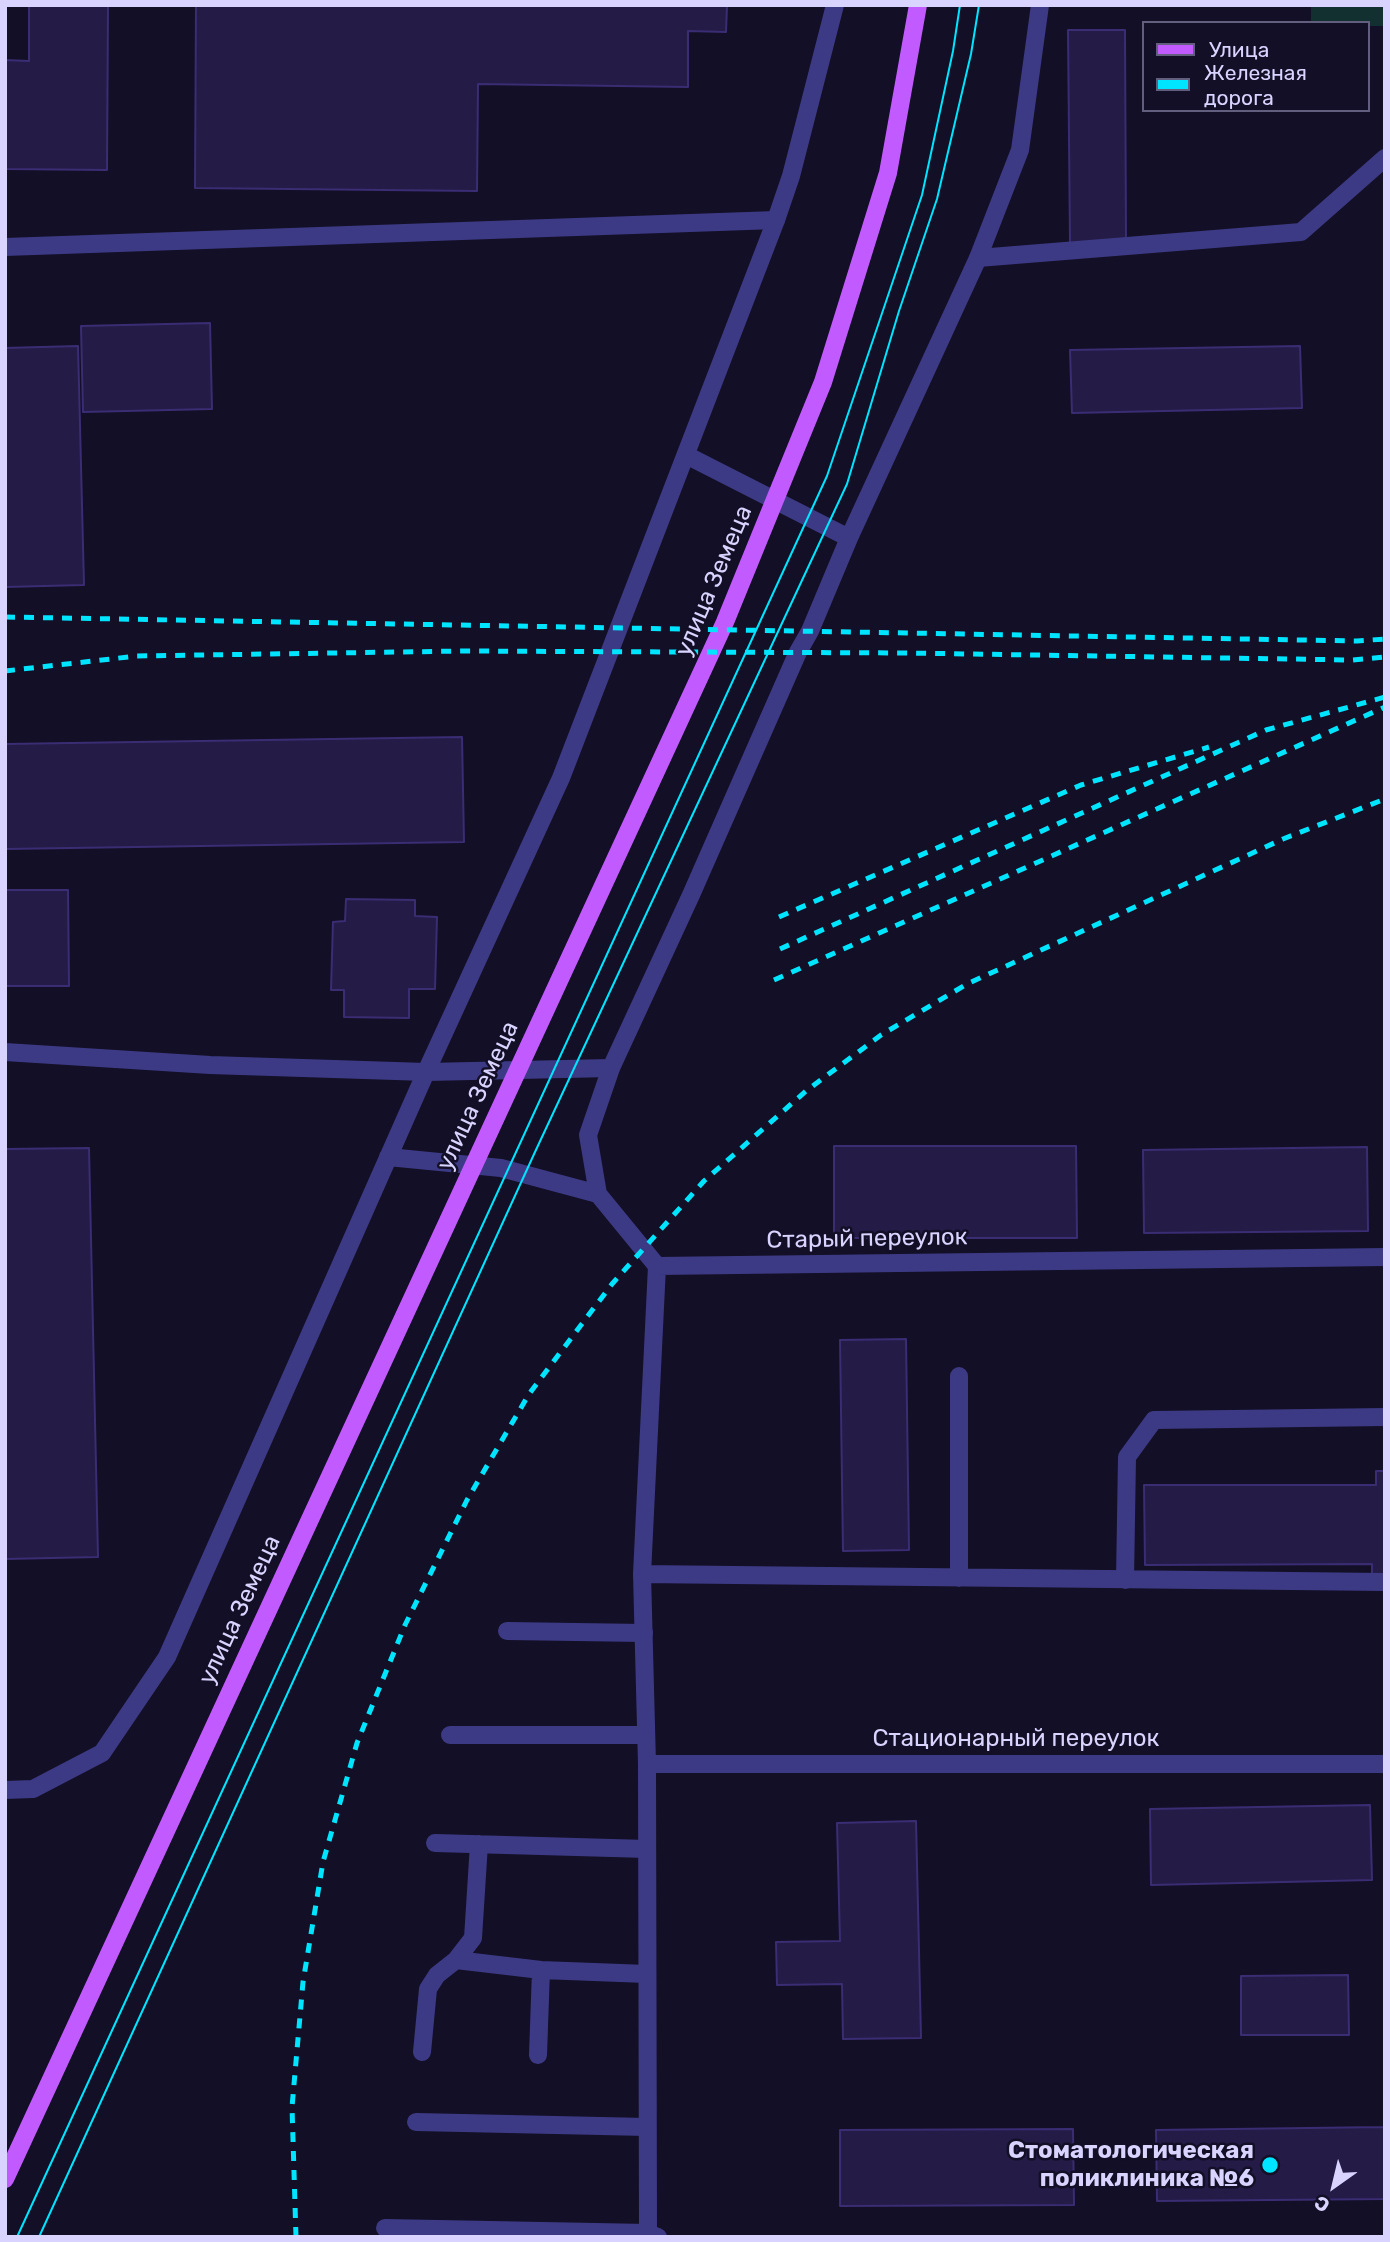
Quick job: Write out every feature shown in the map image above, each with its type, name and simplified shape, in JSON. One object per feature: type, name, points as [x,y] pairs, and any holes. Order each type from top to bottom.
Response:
[{"type":"main road","name":"улица Земеца","points":[[5,2179],[724,622],[832,356],[888,173],[918,5]]},
{"type":"street","points":[[5,1790],[33,1789],[102,1753],[167,1657],[426,1072],[561,778],[776,220],[791,176],[835,5]]},
{"type":"street","points":[[385,2228],[651,2235],[647,1763],[642,1574],[657,1266],[598,1194],[588,1135],[611,1068],[978,258],[1020,150],[1040,5]]},
{"type":"street","points":[[978,258],[1301,232],[1385,158]]},
{"type":"street","points":[[5,247],[776,220]]},
{"type":"street","points":[[685,455],[849,538]]},
{"type":"street","points":[[5,1052],[210,1065],[426,1072],[611,1068]]},
{"type":"street","points":[[388,1157],[500,1168],[598,1194]]},
{"type":"street","name":"Старый переулок","points":[[657,1266],[1385,1257]]},
{"type":"street","points":[[959,1376],[959,1578]]},
{"type":"street","points":[[1125,1580],[1127,1457],[1154,1420],[1385,1417]]},
{"type":"street","points":[[642,1574],[1385,1582]]},
{"type":"street","points":[[507,1632],[644,1633]]},
{"type":"street","points":[[450,1735],[646,1735]]},
{"type":"street","name":"Стационарный переулок","points":[[647,1763],[1385,1763]]},
{"type":"street","points":[[435,1843],[647,1849]]},
{"type":"street","points":[[422,2052],[428,1989],[437,1975],[456,1960],[473,1938],[479,1844]]},
{"type":"street","points":[[456,1960],[541,1969],[647,1973]]},
{"type":"street","points":[[538,2055],[541,1969]]},
{"type":"street","points":[[415,2122],[648,2127]]},
{"type":"green space","points":[[1311,5],[1385,5],[1385,26],[1369,26],[1369,21],[1311,21]]},
{"type":"building","points":[[29,5],[108,5],[107,170],[5,169],[5,60],[29,61]]},
{"type":"building","points":[[196,5],[727,5],[726,32],[688,31],[688,87],[478,84],[477,191],[195,188]]},
{"type":"building","points":[[1068,30],[1125,30],[1126,243],[1070,244]]},
{"type":"building","points":[[210,323],[212,409],[83,412],[81,326]]},
{"type":"building","points":[[78,346],[84,585],[5,587],[5,348]]},
{"type":"building","points":[[1300,346],[1302,408],[1072,413],[1070,350]]},
{"type":"building","points":[[462,737],[464,842],[5,849],[5,744]]},
{"type":"building","points":[[5,890],[68,890],[69,986],[5,986]]},
{"type":"building","points":[[346,899],[415,900],[415,916],[437,917],[435,989],[409,989],[409,1018],[344,1017],[344,990],[331,990],[333,922],[345,921]]},
{"type":"building","points":[[834,1146],[1076,1146],[1077,1238],[834,1238]]},
{"type":"building","points":[[1367,1147],[1368,1231],[1144,1233],[1143,1150]]},
{"type":"building","points":[[89,1148],[98,1557],[5,1559],[5,1149]]},
{"type":"building","points":[[906,1339],[909,1550],[843,1551],[840,1340]]},
{"type":"building","points":[[1376,1471],[1385,1471],[1385,1579],[1372,1579],[1372,1564],[1145,1565],[1144,1485],[1376,1485]]},
{"type":"building","points":[[1370,1805],[1372,1880],[1151,1885],[1150,1809]]},
{"type":"building","points":[[916,1821],[921,2038],[843,2039],[842,1984],[777,1985],[776,1942],[840,1941],[837,1823]]},
{"type":"building","points":[[1348,1975],[1349,2035],[1241,2035],[1241,1976]]},
{"type":"building","name":"Стоматологическая поликлиника №6","points":[[1384,2111],[1385,2199],[1157,2201],[1156,2130],[1384,2127]]},
{"type":"building","points":[[1073,2129],[1074,2205],[840,2206],[840,2130]]},
{"type":"tram line","points":[[17,2237],[827,476],[922,195],[953,51],[960,5]]},
{"type":"tram line","points":[[39,2237],[535,1152],[847,484],[899,311],[937,199],[971,54],[979,5]]},
{"type":"railway","points":[[5,617],[1357,641],[1385,639]]},
{"type":"railway","points":[[5,671],[137,656],[463,651],[906,653],[1352,660],[1385,657]]},
{"type":"railway","points":[[780,949],[1266,730],[1385,697]]},
{"type":"railway","points":[[774,980],[1385,707]]},
{"type":"railway","points":[[779,917],[1081,785],[1209,747]]},
{"type":"railway","points":[[296,2237],[292,2107],[303,1982],[323,1862],[357,1743],[405,1625],[467,1500],[529,1394],[612,1284],[704,1181],[806,1091],[881,1035],[967,984],[1283,839],[1385,799]]},
{"type":"place","name":"Стоматологическая поликлиника №6","points":[[1270,2165]]}]
